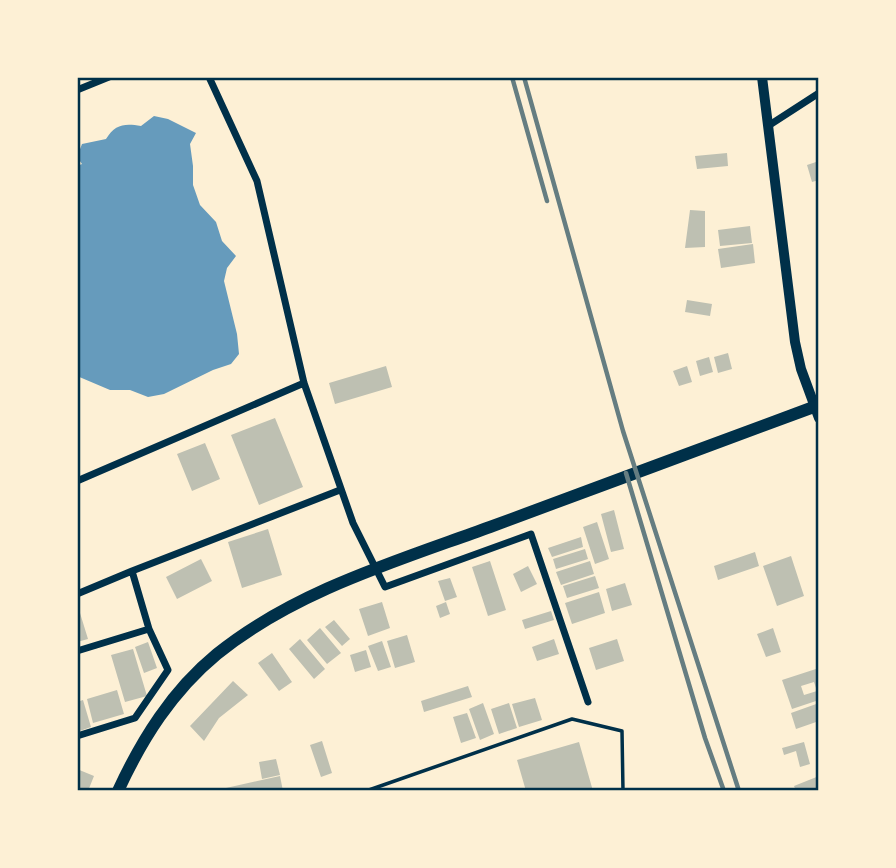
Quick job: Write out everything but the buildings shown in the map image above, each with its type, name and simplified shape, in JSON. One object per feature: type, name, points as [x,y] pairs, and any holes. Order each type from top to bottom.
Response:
[{"type":"highway","points":[[118,791],[147,735],[187,682],[225,648],[276,613],[408,557],[819,405]]},
{"type":"main road","points":[[762,77],[795,342],[819,418]]},
{"type":"main road","points":[[808,388],[819,384]]},
{"type":"street","points":[[77,90],[109,77]]},
{"type":"street","points":[[209,77],[257,181],[304,383],[340,490],[384,587],[531,534],[588,702]]},
{"type":"street","points":[[768,126],[819,93]]},
{"type":"street","points":[[77,481],[304,383]]},
{"type":"street","points":[[77,594],[340,490]]},
{"type":"street","points":[[77,736],[135,718],[167,670],[149,629],[132,571]]},
{"type":"street","points":[[77,651],[149,629]]},
{"type":"lane","points":[[366,791],[572,719],[622,731],[623,791]]},
{"type":"water","points":[[154,116],[168,119],[196,133],[190,144],[193,185],[200,205],[216,222],[222,241],[236,256],[227,268],[224,281],[239,354],[231,364],[164,394],[148,397],[130,390],[110,390],[77,376],[77,166],[82,164],[77,157],[82,144],[106,139],[113,130],[121,126],[141,126]]},
{"type":"railway","points":[[512,77],[547,201]]},
{"type":"railway","points":[[524,77],[623,431],[739,791]]},
{"type":"railway","points":[[626,473],[705,738],[724,791]]}]
